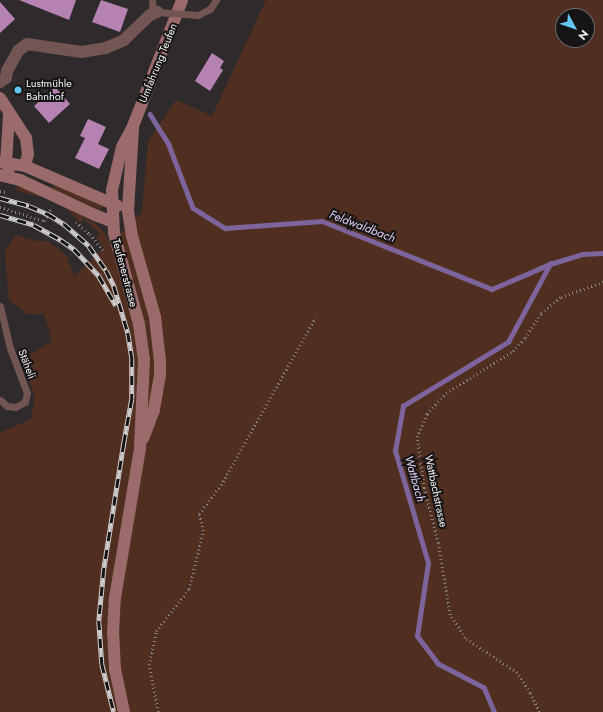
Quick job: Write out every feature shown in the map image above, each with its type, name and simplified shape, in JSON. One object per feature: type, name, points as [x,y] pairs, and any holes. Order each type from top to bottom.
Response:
[{"type":"main road","name":"Umfahrung Teufen","points":[[112,202],[118,161],[122,147],[134,126],[182,0]]},
{"type":"main road","points":[[0,98],[10,115],[23,131],[26,138],[28,154],[25,166],[12,178]]},
{"type":"main road","points":[[10,115],[3,162],[12,178]]},
{"type":"main road","name":"Umfahrung Teufen","points":[[128,211],[134,126]]},
{"type":"main road","points":[[0,175],[47,191],[108,220],[113,220],[128,211],[112,202],[25,166],[3,162]]},
{"type":"main road","name":"Teufenerstrasse","points":[[112,202],[113,220],[120,255],[142,341],[144,381],[140,448],[115,598],[113,633],[115,669],[124,712]]},
{"type":"main road","name":"Teufenerstrasse","points":[[128,211],[132,236],[155,317],[160,360],[160,375],[154,410],[140,448]]},
{"type":"street","points":[[0,82],[6,78],[7,71],[18,51],[27,44],[81,52],[106,48],[124,40],[155,12]]},
{"type":"lane","points":[[152,0],[155,12],[198,15],[210,9],[216,0]]},
{"type":"lane","name":"Stäheli","points":[[0,306],[10,348],[27,392],[24,402],[15,407],[7,406],[0,400]]},
{"type":"path","points":[[0,191],[8,192]]},
{"type":"path","points":[[47,204],[58,210]]},
{"type":"path","points":[[0,207],[44,221],[52,207]]},
{"type":"path","points":[[70,218],[90,234],[107,256]]},
{"type":"path","name":"Wattbachstrasse","points":[[539,712],[530,693],[517,673],[465,638],[450,615],[438,542],[424,488],[417,437],[427,414],[446,393],[513,351],[525,338],[541,313],[561,297],[603,282]]},
{"type":"path","points":[[158,712],[149,665],[156,631],[190,589],[203,531],[199,514],[221,485],[315,318]]},
{"type":"shaded area","points":[[266,0],[603,0],[603,712],[0,712],[0,438],[1,432],[31,419],[35,398],[25,368],[27,356],[52,341],[44,314],[27,314],[9,300],[5,252],[16,235],[36,241],[48,241],[67,256],[74,276],[104,248],[96,238],[100,234],[84,219],[80,223],[66,207],[96,224],[104,232],[110,243],[142,213],[148,141],[176,100],[212,116]]},
{"type":"shaded area","points":[[55,184],[102,206],[100,210],[52,188]]},
{"type":"shaded area","points":[[18,186],[41,194],[39,197],[16,190]]},
{"type":"building","points":[[19,0],[76,0],[69,20]]},
{"type":"building","points":[[101,0],[128,9],[120,32],[92,22]]},
{"type":"building","points":[[0,2],[15,19],[0,33]]},
{"type":"building","points":[[212,53],[224,61],[220,68],[223,70],[210,91],[195,81]]},
{"type":"building","points":[[55,87],[70,104],[49,123],[34,106]]},
{"type":"building","points":[[88,119],[106,127],[98,144],[109,149],[99,169],[75,158],[85,138],[80,136]]},
{"type":"waterway","name":"Feldwaldbach","points":[[150,114],[169,145],[193,208],[225,228],[322,221],[492,289],[550,264]]},
{"type":"waterway","name":"Wattbach","points":[[494,712],[484,688],[438,664],[417,636],[428,563],[395,451],[403,406],[508,342],[550,264],[583,254],[603,253]]},
{"type":"railway","points":[[0,198],[29,206],[48,214],[64,224],[89,246],[106,270],[114,286],[128,333],[132,358],[132,399],[104,569],[99,621],[102,664],[114,712]]},
{"type":"railway","points":[[0,215],[34,225],[74,249],[99,276],[116,306]]},
{"type":"place","name":"Lustmühle Bahnhof","points":[[18,90]]}]
